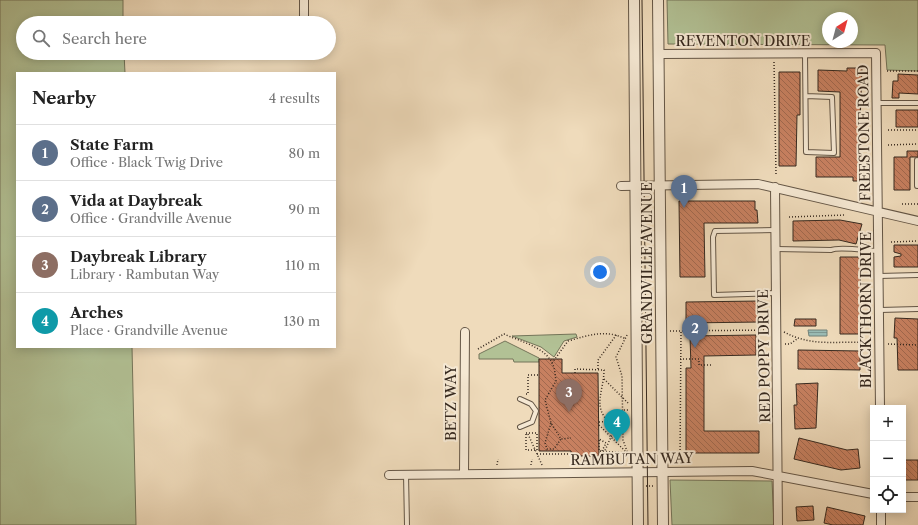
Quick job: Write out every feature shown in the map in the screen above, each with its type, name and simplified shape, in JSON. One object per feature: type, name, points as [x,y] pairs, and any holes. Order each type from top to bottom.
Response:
[{"type":"street","points":[[304,0],[304,16]]},
{"type":"street","name":"GRANDVILLE AVENUE","points":[[634,0],[638,525]]},
{"type":"street","name":"GRANDVILLE AVENUE","points":[[658,0],[663,525]]},
{"type":"street","name":"REVENTON DRIVE","points":[[659,54],[876,53]]},
{"type":"street","name":"FREESTONE ROAD","points":[[876,53],[879,212]]},
{"type":"street","points":[[621,186],[758,184],[918,221]]},
{"type":"street","name":"RED POPPY DRIVE","points":[[775,187],[778,525]]},
{"type":"street","name":"BLACKTHORN DRIVE","points":[[879,212],[880,405]]},
{"type":"street","name":"BETZ WAY","points":[[464,474],[465,332]]},
{"type":"street","name":"RAMBUTAN WAY","points":[[388,475],[752,471],[870,493]]},
{"type":"street","points":[[906,497],[918,497]]},
{"type":"street","points":[[881,513],[881,525]]},
{"type":"lane","points":[[805,53],[806,152],[834,153],[832,97],[806,96]]},
{"type":"lane","points":[[877,103],[918,103]]},
{"type":"lane","points":[[917,160],[917,186]]},
{"type":"lane","points":[[776,230],[715,231],[713,237],[714,295],[776,293]]},
{"type":"lane","points":[[776,248],[831,250],[836,248],[860,251],[879,251]]},
{"type":"lane","points":[[879,276],[918,276]]},
{"type":"lane","points":[[880,310],[918,309]]},
{"type":"lane","points":[[520,399],[531,404],[536,411],[532,422],[520,427]]},
{"type":"lane","points":[[406,474],[407,525]]},
{"type":"path","points":[[774,58],[776,174]]},
{"type":"path","points":[[887,71],[918,70]]},
{"type":"path","points":[[888,130],[918,131]]},
{"type":"path","points":[[888,145],[918,144]]},
{"type":"path","points":[[902,204],[918,204]]},
{"type":"path","points":[[789,217],[845,215]]},
{"type":"path","points":[[891,242],[918,242]]},
{"type":"path","points":[[670,331],[770,330]]},
{"type":"path","points":[[781,330],[797,338],[811,342],[918,345]]},
{"type":"path","points":[[680,459],[681,331]]},
{"type":"path","points":[[552,363],[568,341],[600,334],[613,333],[628,339]]},
{"type":"path","points":[[478,349],[504,334],[539,350],[547,356],[552,363],[556,381],[545,400],[551,423],[561,439]]},
{"type":"path","points":[[598,369],[598,360],[617,334]]},
{"type":"path","points":[[627,453],[623,440],[622,376],[616,356],[628,334]]},
{"type":"path","points":[[790,344],[797,338]]},
{"type":"path","points":[[680,359],[699,359],[699,365],[713,366]]},
{"type":"path","points":[[575,373],[575,369],[604,370],[604,379],[599,403],[601,414],[610,422]]},
{"type":"path","points":[[524,394],[528,394],[528,375],[539,375]]},
{"type":"path","points":[[604,379],[630,405]]},
{"type":"path","points":[[623,410],[630,410]]},
{"type":"path","points":[[599,464],[623,410]]},
{"type":"path","points":[[598,422],[618,422],[630,420]]},
{"type":"path","points":[[551,423],[545,443],[547,449],[554,450],[561,439]]},
{"type":"path","points":[[599,425],[633,458]]},
{"type":"path","points":[[527,434],[537,433],[537,450],[535,450]]},
{"type":"path","points":[[527,434],[526,450],[535,450]]},
{"type":"path","points":[[527,434],[542,465]]},
{"type":"path","points":[[561,439],[571,438]]},
{"type":"path","points":[[602,451],[606,443],[599,439],[599,451],[627,453]]},
{"type":"path","points":[[537,454],[571,454]]},
{"type":"path","points":[[531,465],[532,459]]},
{"type":"path","points":[[497,466],[498,460]]},
{"type":"green space","points":[[0,0],[123,0],[123,16],[16,16],[16,60],[124,60],[125,72],[16,72],[16,348],[132,348],[136,525],[0,525]]},
{"type":"green space","points":[[667,0],[918,0],[918,71],[887,70],[885,45],[858,45],[858,12],[822,12],[822,45],[668,44]]},
{"type":"green space","points":[[576,334],[577,337],[564,341],[554,357],[541,347],[512,336]]},
{"type":"green space","points":[[505,341],[539,358],[539,362],[514,362],[513,359],[479,359],[479,354]]},
{"type":"green space","points":[[670,480],[772,481],[774,525],[672,525]]},
{"type":"water","points":[[808,330],[827,330],[827,336],[809,336]]},
{"type":"building","points":[[847,68],[862,68],[860,124],[861,172],[863,171],[863,181],[853,181],[853,177],[816,177],[816,157],[840,157],[840,92],[818,91],[818,70],[847,71]]},
{"type":"building","points":[[779,72],[800,72],[800,115],[797,115],[796,166],[779,166]]},
{"type":"building","points":[[898,74],[918,75],[918,94],[899,93],[899,98],[892,98],[893,81],[898,81]]},
{"type":"building","points":[[896,110],[918,110],[918,127],[896,127]]},
{"type":"building","points":[[907,151],[918,151],[918,157],[910,157],[910,190],[894,190],[894,157],[907,157]]},
{"type":"building","points":[[679,201],[755,201],[755,210],[757,210],[758,223],[704,223],[705,277],[680,277]]},
{"type":"building","points":[[840,220],[862,224],[856,244],[839,240],[793,241],[793,221]]},
{"type":"building","points":[[894,245],[918,245],[918,267],[894,267],[894,257],[901,256],[901,254],[894,252]]},
{"type":"building","points":[[840,257],[860,257],[861,334],[840,334]]},
{"type":"building","points":[[760,301],[760,322],[686,323],[686,302]]},
{"type":"building","points":[[895,318],[918,319],[918,370],[898,370],[897,338],[894,338]]},
{"type":"building","points":[[795,319],[816,319],[816,326],[794,326]]},
{"type":"building","points":[[756,335],[756,355],[704,356],[704,431],[759,431],[759,453],[686,453],[686,368],[691,368],[690,336]]},
{"type":"building","points":[[798,350],[860,351],[860,370],[798,369]]},
{"type":"building","points":[[539,359],[562,359],[562,373],[598,373],[599,456],[571,456],[571,451],[539,451]]},
{"type":"building","points":[[818,383],[816,428],[795,429],[794,405],[797,405],[796,384]]},
{"type":"building","points":[[799,438],[847,450],[858,449],[860,468],[841,470],[794,459]]},
{"type":"building","points":[[906,460],[918,460],[918,480],[906,480]]},
{"type":"building","points":[[813,506],[814,520],[797,521],[796,507]]},
{"type":"building","points":[[827,507],[865,516],[863,525],[833,525],[824,523]]},
{"type":"tram line","points":[[642,0],[648,525]]},
{"type":"place","name":"State Farm","points":[[684,208]]},
{"type":"place","name":"Vida at Daybreak","points":[[695,348]]},
{"type":"place","name":"Daybreak Library","points":[[569,412]]},
{"type":"place","name":"Arches","points":[[617,442]]}]
